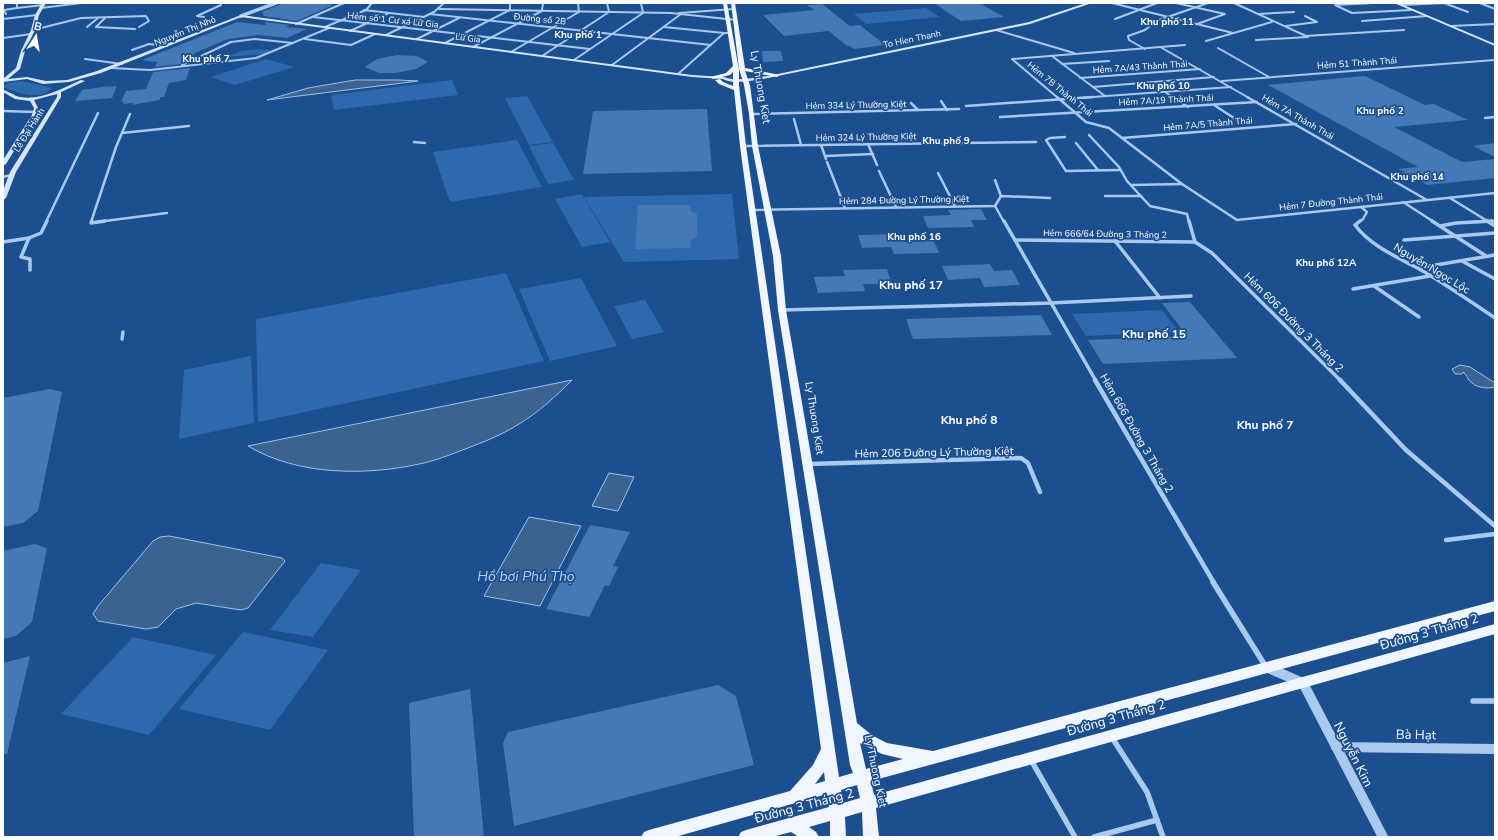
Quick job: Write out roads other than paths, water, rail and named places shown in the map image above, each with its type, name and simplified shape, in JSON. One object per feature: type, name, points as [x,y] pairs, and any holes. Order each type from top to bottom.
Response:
[{"type":"main road","name":"Ly Thuong Kiet","points":[[725,3],[728,19],[726,33],[735,67],[733,83],[753,210],[837,812],[838,837]]},
{"type":"main road","name":"To Hien Thanh","points":[[733,83],[1030,23],[1090,3]]},
{"type":"main road","points":[[1396,3],[1495,45]]},
{"type":"main road","points":[[3,81],[18,69],[23,51],[32,32],[37,15],[43,5]]},
{"type":"main road","name":"Ly Thuong Kiet","points":[[734,6],[736,20],[735,26],[742,69],[746,80],[752,114],[755,146],[777,256],[782,310],[857,765],[863,777],[869,804],[871,837]]},
{"type":"main road","name":"Lữ Gia","points":[[241,16],[715,78],[733,83]]},
{"type":"main road","name":"Nguyễn Thị Nhỏ","points":[[43,83],[67,81],[123,64],[241,16]]},
{"type":"main road","points":[[222,24],[260,19]]},
{"type":"main road","points":[[715,78],[728,74],[735,67]]},
{"type":"main road","points":[[18,69],[24,72],[23,78]]},
{"type":"main road","points":[[742,69],[777,75]]},
{"type":"main road","name":"Nguyễn Thị Nhỏ","points":[[3,91],[17,98],[47,96],[98,75],[99,72]]},
{"type":"main road","points":[[3,81],[23,78],[62,86],[61,90]]},
{"type":"main road","points":[[715,78],[721,83],[733,83]]},
{"type":"main road","name":"Lê Đại Hành","points":[[3,198],[11,175],[59,97],[61,90]]},
{"type":"main road","name":"Lê Đại Hành","points":[[3,164],[5,157],[35,112],[34,104],[31,98]]},
{"type":"main road","name":"Đường 3 Tháng 2","points":[[649,837],[1005,738],[1495,606]]},
{"type":"main road","name":"Đường 3 Tháng 2","points":[[746,837],[1495,629]]},
{"type":"main road","points":[[851,726],[861,736],[884,749],[936,757]]},
{"type":"main road","points":[[794,796],[818,770],[828,749]]},
{"type":"main road","points":[[793,824],[811,837]]},
{"type":"street","points":[[17,3],[17,8]]},
{"type":"street","points":[[6,14],[4,10],[43,5],[81,3]]},
{"type":"street","name":"Nguyễn Thị Nhỏ","points":[[241,16],[276,3]]},
{"type":"street","points":[[296,24],[344,3],[348,3]]},
{"type":"street","points":[[111,68],[150,70],[256,58],[304,39],[364,10],[372,3]]},
{"type":"street","points":[[386,35],[430,14],[439,9],[444,3],[450,3]]},
{"type":"street","points":[[510,3],[510,10]]},
{"type":"street","points":[[542,11],[543,3]]},
{"type":"street","points":[[578,3],[579,12]]},
{"type":"street","points":[[607,3],[609,12]]},
{"type":"street","points":[[641,3],[643,13]]},
{"type":"street","points":[[1112,3],[1233,33]]},
{"type":"street","points":[[1115,19],[1157,3]]},
{"type":"street","points":[[1176,3],[1225,14],[1197,24]]},
{"type":"street","points":[[1146,49],[1129,40],[1128,36],[1145,30],[1156,21],[1208,3]]},
{"type":"street","points":[[1234,3],[1272,22],[1286,26],[1305,36],[1404,30]]},
{"type":"street","points":[[1374,3],[1334,5],[1352,13],[1411,10]]},
{"type":"street","points":[[1402,5],[1445,3],[1468,12]]},
{"type":"street","points":[[1480,3],[1495,9]]},
{"type":"street","points":[[204,17],[197,16],[221,5]]},
{"type":"street","points":[[439,9],[671,13],[726,9],[734,6]]},
{"type":"street","points":[[260,9],[255,12],[257,17],[260,19]]},
{"type":"street","points":[[364,10],[424,17]]},
{"type":"street","points":[[445,43],[510,10]]},
{"type":"street","points":[[473,47],[542,11]]},
{"type":"street","points":[[511,52],[579,12]]},
{"type":"street","points":[[542,56],[609,12]]},
{"type":"street","points":[[612,65],[683,12]]},
{"type":"street","points":[[1258,14],[1294,12]]},
{"type":"street","points":[[350,31],[389,13]]},
{"type":"street","points":[[574,60],[643,13]]},
{"type":"street","points":[[671,13],[736,20]]},
{"type":"street","name":"Đường số 2B","points":[[430,14],[710,45]]},
{"type":"street","points":[[3,19],[37,15]]},
{"type":"street","points":[[3,38],[32,32],[81,18],[146,16],[149,21],[139,27]]},
{"type":"street","points":[[1286,26],[1317,22],[1305,16]]},
{"type":"street","points":[[1362,21],[1428,16]]},
{"type":"street","name":"Hẻm số 1 Cư xá Lữ Gia","points":[[313,17],[590,49]]},
{"type":"street","points":[[417,39],[460,17]]},
{"type":"street","points":[[87,27],[98,18]]},
{"type":"street","points":[[106,18],[96,26],[135,29]]},
{"type":"street","points":[[1206,41],[1272,22]]},
{"type":"street","points":[[1451,26],[1495,24]]},
{"type":"street","points":[[664,27],[726,33]]},
{"type":"street","points":[[996,30],[1076,54]]},
{"type":"street","points":[[678,74],[710,45],[726,33]]},
{"type":"street","points":[[304,39],[351,45],[374,34]]},
{"type":"street","points":[[1256,40],[1308,37],[1305,36]]},
{"type":"street","points":[[178,66],[231,42],[255,39],[294,43]]},
{"type":"street","points":[[132,50],[149,44],[168,46]]},
{"type":"street","points":[[1052,56],[1185,45]]},
{"type":"street","name":"Hẻm 7A Thành Thái","points":[[1162,48],[1215,77],[1427,200]]},
{"type":"street","points":[[1218,48],[1269,77]]},
{"type":"street","name":"Hẻm 7A/43 Thành Thái","points":[[1052,56],[1105,96]]},
{"type":"street","name":"Hẻm 7B Thành Thái","points":[[1052,56],[1012,59],[1086,122],[1109,128],[1182,184],[1237,220]]},
{"type":"street","points":[[85,59],[123,64]]},
{"type":"street","name":"Hẻm 51 Thành Thái","points":[[1221,81],[1495,60]]},
{"type":"street","points":[[1061,64],[1109,61]]},
{"type":"street","name":"Hẻm 7A/43 Thành Thái","points":[[1080,78],[1200,69]]},
{"type":"street","points":[[1093,87],[1215,77]]},
{"type":"street","points":[[966,106],[1047,102],[1060,99],[1232,87]]},
{"type":"street","points":[[1165,92],[1188,107]]},
{"type":"street","points":[[941,101],[947,110]]},
{"type":"street","points":[[911,102],[918,110]]},
{"type":"street","name":"Hẻm 7A/19 Thành Thái","points":[[1000,117],[1257,102]]},
{"type":"street","points":[[1214,105],[1237,120]]},
{"type":"street","name":"Hẻm 334 Lý Thường Kiệt","points":[[752,114],[959,109]]},
{"type":"street","points":[[3,111],[35,112]]},
{"type":"street","points":[[3,242],[29,238],[41,233],[98,113]]},
{"type":"street","points":[[130,114],[98,199],[91,224],[167,213]]},
{"type":"street","points":[[1485,118],[1495,117]]},
{"type":"street","points":[[794,119],[801,145]]},
{"type":"street","name":"Hẻm 7A/5 Thành Thái","points":[[1122,138],[1296,124]]},
{"type":"street","points":[[122,133],[189,126]]},
{"type":"street","points":[[1089,135],[1119,167],[1119,170],[1131,185],[1151,206],[1187,214],[1195,242]]},
{"type":"street","points":[[1065,136],[1046,140],[1066,170],[1119,170]]},
{"type":"street","points":[[414,142],[425,144]]},
{"type":"street","name":"Hẻm 324 Lý Thường Kiệt","points":[[743,146],[1036,142]]},
{"type":"street","points":[[1076,143],[1098,170]]},
{"type":"street","points":[[868,144],[877,165]]},
{"type":"street","points":[[821,145],[845,208]]},
{"type":"street","points":[[826,159],[873,154]]},
{"type":"street","points":[[879,171],[896,207]]},
{"type":"street","points":[[938,173],[955,206]]},
{"type":"street","points":[[3,177],[11,175]]},
{"type":"street","points":[[995,180],[1001,196]]},
{"type":"street","points":[[1131,185],[1182,184]]},
{"type":"street","name":"Hẻm 7 Đường Thành Thái","points":[[1237,220],[1495,193]]},
{"type":"street","points":[[1001,196],[1050,198]]},
{"type":"street","points":[[995,206],[1001,196]]},
{"type":"street","points":[[1105,196],[1141,196]]},
{"type":"street","points":[[1450,197],[1495,226]]},
{"type":"street","points":[[1403,202],[1453,236],[1486,256]]},
{"type":"street","name":"Hẻm 284 Đường Lý Thường Kiệt","points":[[753,210],[995,206]]},
{"type":"street","name":"Hẻm 666 Đường 3 Tháng 2","points":[[995,206],[1196,554],[1266,667]]},
{"type":"street","name":"Nguyễn Ngọc Lộc","points":[[1361,207],[1367,212],[1363,219],[1355,225],[1360,233],[1386,251],[1431,276],[1495,318]]},
{"type":"street","points":[[1440,226],[1456,223],[1495,221]]},
{"type":"street","points":[[1404,240],[1495,233]]},
{"type":"street","points":[[29,238],[21,257],[30,259],[30,270]]},
{"type":"street","name":"Hẻm 666/64 Đường 3 Tháng 2","points":[[1015,240],[1195,242]]},
{"type":"street","points":[[1116,241],[1160,298]]},
{"type":"street","name":"Hẻm 606 Đường 3 Tháng 2","points":[[1195,242],[1217,258],[1348,388],[1406,450],[1495,526]]},
{"type":"street","points":[[1418,268],[1495,255]]},
{"type":"street","points":[[1462,260],[1495,280]]},
{"type":"street","points":[[1353,289],[1431,276]]},
{"type":"street","points":[[1374,286],[1419,317]]},
{"type":"street","points":[[782,310],[1051,303],[1191,296]]},
{"type":"street","points":[[122,339],[123,332]]},
{"type":"street","name":"Hẻm 206 Đường Lý Thường Kiệt","points":[[808,464],[1020,458],[1028,463],[1040,492]]},
{"type":"street","points":[[1446,540],[1495,534]]},
{"type":"street","points":[[1266,667],[1303,683]]},
{"type":"street","name":"Nguyễn Kim","points":[[1303,683],[1383,837]]},
{"type":"street","points":[[1473,701],[1495,701]]},
{"type":"street","points":[[1111,736],[1146,792],[1162,837]]},
{"type":"street","name":"Bà Hạt","points":[[1336,747],[1495,749]]},
{"type":"street","points":[[1030,758],[1075,837]]},
{"type":"street","points":[[1094,837],[1157,820]]},
{"type":"water","points":[[355,80],[418,81],[267,100],[308,88]]},
{"type":"water","points":[[1460,365],[1470,367],[1495,383],[1495,387],[1485,388],[1474,385],[1463,372],[1462,374],[1455,374],[1452,369]]},
{"type":"water","points":[[572,380],[540,409],[508,430],[479,444],[424,463],[380,470],[334,471],[289,463],[268,456],[248,446]]},
{"type":"water","points":[[609,473],[634,477],[618,511],[592,506]]},
{"type":"water","name":"Hồ bơi Phú Thọ","points":[[529,517],[581,526],[540,606],[484,596]]},
{"type":"water","points":[[169,536],[282,558],[285,561],[248,608],[241,610],[196,603],[176,609],[158,627],[146,629],[98,621],[93,614],[98,606],[153,541],[160,537]]},
{"type":"district","name":"Khu phố 11","points":[[1167,21]]},
{"type":"district","name":"Khu phố 1","points":[[578,34]]},
{"type":"district","name":"Khu phố 7","points":[[206,58]]},
{"type":"district","name":"Khu phố 10","points":[[1163,85]]},
{"type":"district","name":"Khu phố 2","points":[[1380,110]]},
{"type":"district","name":"Khu phố 9","points":[[946,140]]},
{"type":"district","name":"Khu phố 14","points":[[1417,176]]},
{"type":"district","name":"Khu phố 16","points":[[914,236]]},
{"type":"district","name":"Khu phố 12A","points":[[1326,262]]},
{"type":"district","name":"Khu phố 17","points":[[911,285]]},
{"type":"district","name":"Khu phố 15","points":[[1154,334]]},
{"type":"district","name":"Khu phố 8","points":[[969,420]]},
{"type":"district","name":"Khu phố 7","points":[[1265,425]]}]
